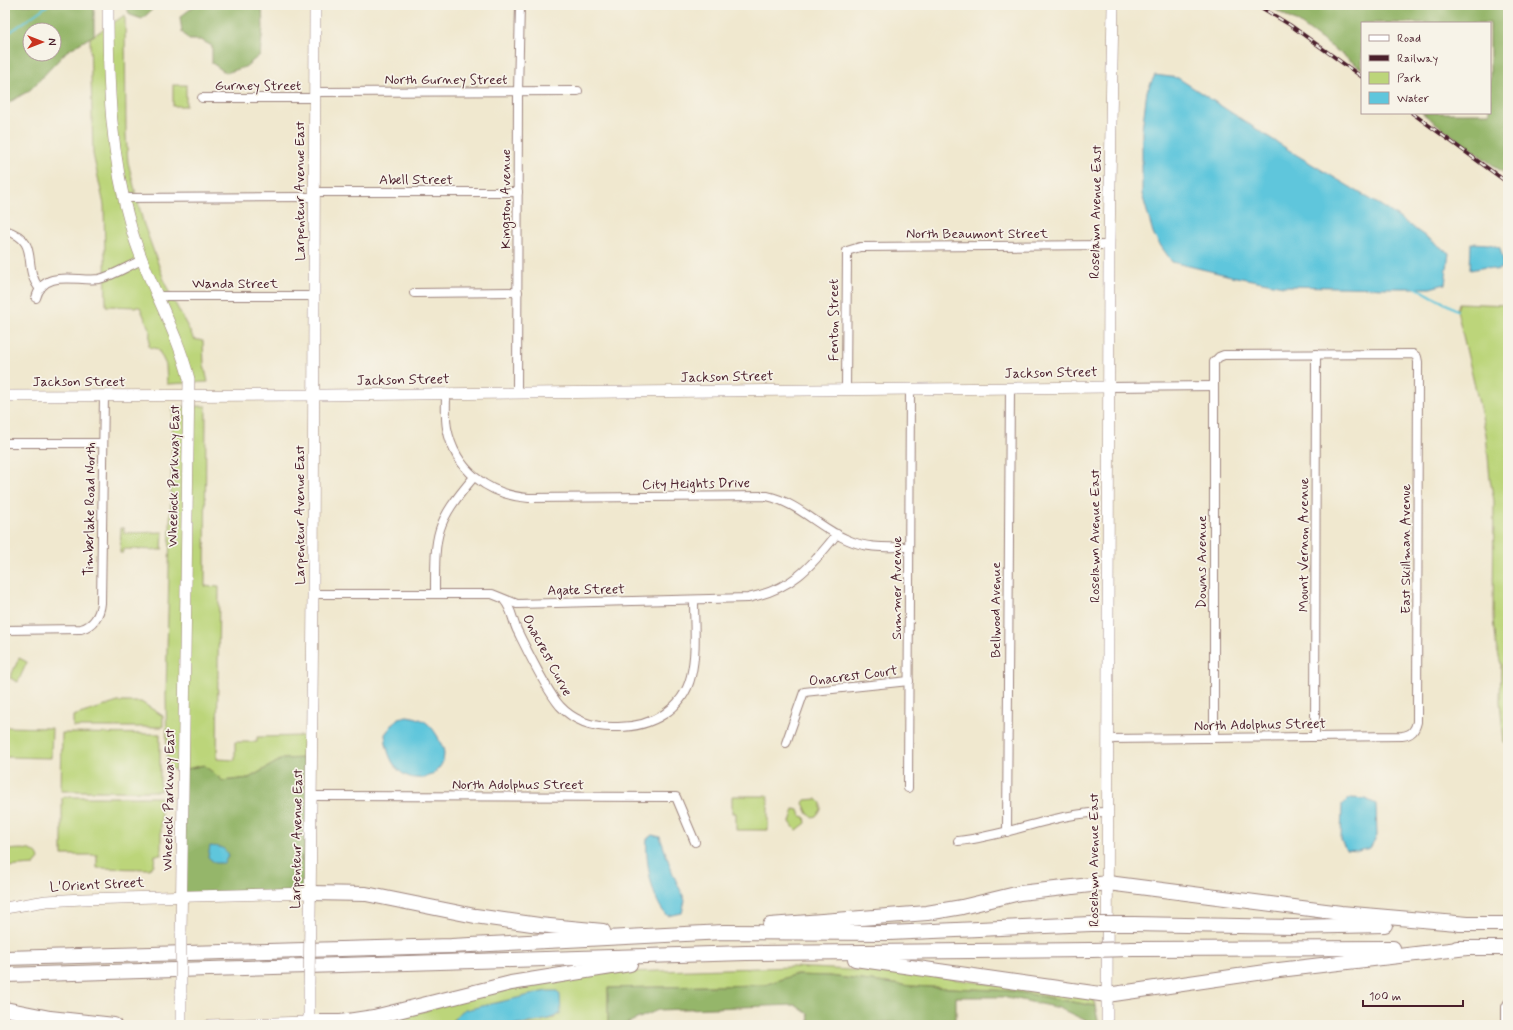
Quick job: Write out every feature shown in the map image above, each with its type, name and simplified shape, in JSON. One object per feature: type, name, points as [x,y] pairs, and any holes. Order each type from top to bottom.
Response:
[{"type":"highway","points":[[724,932],[777,924],[927,913],[962,907],[1020,893],[1108,882],[1341,913],[1468,924]]},
{"type":"highway","points":[[310,893],[366,894],[475,916],[539,925],[659,935]]},
{"type":"highway","points":[[5,958],[451,946],[724,932],[889,932],[1091,924],[1293,927],[1508,924]]},
{"type":"highway","points":[[809,952],[1107,995],[1278,970],[1467,948]]},
{"type":"highway","points":[[5,975],[809,952],[1508,948]]},
{"type":"highway","points":[[308,1024],[341,1022],[374,1017],[511,983],[685,955]]},
{"type":"highway","points":[[5,1009],[50,1018],[114,1025]]},
{"type":"street","name":"Wheelock Parkway East","points":[[108,5],[111,120],[116,160],[124,198],[132,231],[142,260],[156,296],[177,338],[189,379],[181,1025]]},
{"type":"street","name":"Larpenteur Avenue East","points":[[308,1024],[313,594],[315,5]]},
{"type":"street","name":"Kingston Avenue","points":[[517,393],[518,92],[520,5]]},
{"type":"street","name":"Roselawn Avenue East","points":[[1107,1025],[1109,245],[1113,5]]},
{"type":"street","name":"North Gurney Street","points":[[315,95],[578,91]]},
{"type":"street","name":"Gurney Street","points":[[202,98],[315,95]]},
{"type":"street","name":"Abell Street","points":[[124,198],[518,192]]},
{"type":"street","points":[[5,230],[21,237],[24,241],[29,254],[32,277],[40,289]]},
{"type":"street","name":"North Beaumont Street","points":[[846,251],[860,247],[1109,245]]},
{"type":"street","name":"Fenton Street","points":[[846,251],[846,390]]},
{"type":"street","points":[[36,298],[40,289],[48,282],[60,278],[99,279],[142,260]]},
{"type":"street","points":[[414,293],[518,292]]},
{"type":"street","name":"Wanda Street","points":[[156,296],[314,296]]},
{"type":"street","name":"East Skillman Avenue","points":[[1316,354],[1411,353],[1417,357],[1417,722],[1416,729],[1411,734]]},
{"type":"street","points":[[1214,386],[1214,362],[1221,356],[1316,354]]},
{"type":"street","name":"Mount Vernon Avenue","points":[[1315,736],[1316,354]]},
{"type":"street","name":"Jackson Street","points":[[5,396],[314,396],[1214,386]]},
{"type":"street","name":"Downs Avenue","points":[[1214,386],[1214,738]]},
{"type":"street","name":"Bellwood Avenue","points":[[1007,832],[1010,388]]},
{"type":"street","name":"Summer Avenue","points":[[908,788],[910,389]]},
{"type":"street","points":[[435,594],[435,552],[439,529],[450,508],[474,477],[459,459],[449,438],[446,394]]},
{"type":"street","name":"Timberlake Road North","points":[[5,630],[78,629],[90,626],[99,612],[101,603],[104,396]]},
{"type":"street","points":[[5,443],[103,443]]},
{"type":"street","name":"City Heights Drive","points":[[474,477],[494,490],[504,494],[529,498],[767,496],[790,503],[837,534],[858,544],[870,547],[909,547]]},
{"type":"street","name":"Agate Street","points":[[313,594],[492,594],[517,604],[748,598],[774,591],[795,580],[805,572],[837,534]]},
{"type":"street","name":"Onacrest Curve","points":[[503,599],[510,609],[516,628],[560,707],[578,720],[589,724],[609,727],[634,727],[655,720],[671,709],[683,694],[691,676],[693,664],[694,600]]},
{"type":"street","name":"Onacrest Court","points":[[786,743],[804,692],[909,681]]},
{"type":"street","name":"North Adolphus Street","points":[[1108,739],[1402,736],[1411,734]]},
{"type":"street","name":"North Adolphus Street","points":[[311,796],[676,797],[695,842]]},
{"type":"street","points":[[958,840],[987,837],[1078,813],[1108,812]]},
{"type":"street","name":"L'Orient Street","points":[[5,908],[46,901],[310,893]]},
{"type":"street","points":[[1506,1025],[1506,1007],[1508,1004]]},
{"type":"street","points":[[210,1025],[308,1024]]},
{"type":"green space","points":[[5,5],[94,5],[94,35],[67,51],[62,56],[62,22],[22,22],[22,62],[57,62],[30,90],[5,105]]},
{"type":"green space","points":[[125,5],[157,5],[142,19],[130,15]]},
{"type":"green space","points":[[193,5],[264,5],[262,6],[263,28],[260,55],[245,67],[226,73],[212,63],[212,46],[201,40],[189,40],[182,32],[180,17],[193,7]]},
{"type":"green space","points":[[1267,5],[1508,5],[1508,176],[1423,114],[1491,114],[1491,22],[1361,22],[1361,68],[1299,23]]},
{"type":"green space","points":[[125,15],[126,135],[128,162],[143,222],[167,288],[194,339],[203,341],[204,365],[208,382],[167,384],[166,365],[158,349],[149,347],[150,331],[140,307],[106,306],[104,205],[93,154],[90,38]]},
{"type":"green space","points":[[173,85],[186,85],[186,106],[173,106]]},
{"type":"green space","points":[[1459,303],[1508,305],[1508,744],[1504,743],[1500,701],[1501,664],[1495,642],[1493,617],[1494,501],[1490,479],[1486,434],[1457,310]]},
{"type":"green space","points":[[206,406],[205,586],[219,587],[217,759],[235,760],[235,742],[257,742],[257,737],[304,736],[303,758],[282,759],[249,778],[223,781],[204,765],[183,770],[167,769],[166,693],[173,407]]},
{"type":"green space","points":[[121,528],[124,528],[124,533],[163,532],[162,550],[123,549],[123,553],[120,553]]},
{"type":"green space","points":[[19,658],[27,662],[18,682],[10,678]]},
{"type":"green space","points":[[118,702],[141,702],[163,716],[163,727],[73,727],[73,716]]},
{"type":"green space","points":[[5,727],[52,728],[51,758],[5,757]]},
{"type":"green space","points":[[62,733],[160,734],[160,791],[61,791]]},
{"type":"green space","points":[[312,758],[310,893],[182,896],[183,770],[204,765],[223,781],[249,778],[282,759]]},
{"type":"green space","points":[[732,796],[768,796],[768,830],[736,830],[736,813],[732,813]]},
{"type":"green space","points":[[62,797],[161,797],[161,855],[155,855],[154,865],[149,869],[97,868],[97,855],[62,855]]},
{"type":"green space","points":[[817,799],[821,803],[821,810],[816,816],[813,817],[808,814],[803,803],[805,800]]},
{"type":"green space","points":[[794,809],[799,810],[801,816],[805,817],[806,823],[797,830],[790,822]]},
{"type":"green space","points":[[5,850],[30,850],[37,855],[39,859],[34,865],[5,867]]},
{"type":"green space","points":[[792,967],[909,973],[1094,998],[1095,1006],[1012,991],[911,986],[829,976],[793,975],[765,985],[608,988],[608,1025],[510,1025],[555,1018],[547,991],[454,1019],[454,1025],[371,1025],[431,1009],[458,999],[594,973]]},
{"type":"green space","points":[[793,975],[829,976],[911,986],[1012,991],[1095,1006],[1099,1025],[1095,1025],[1059,1008],[1007,997],[956,997],[956,1025],[886,1022],[843,1025],[810,1025],[808,1014],[795,1005],[658,1010],[623,1025],[608,1025],[608,988],[765,985]]},
{"type":"water","points":[[1155,75],[1178,78],[1295,154],[1385,208],[1449,253],[1445,284],[1430,288],[1283,286],[1231,276],[1172,262],[1154,236],[1142,194],[1142,130],[1147,91]]},
{"type":"water","points":[[1471,243],[1490,244],[1500,248],[1503,259],[1502,268],[1495,270],[1486,267],[1470,270]]},
{"type":"water","points":[[407,716],[426,722],[438,737],[443,748],[443,759],[438,769],[430,775],[419,778],[408,776],[397,769],[389,755],[385,734],[398,718]]},
{"type":"water","points":[[1351,798],[1366,799],[1376,804],[1377,836],[1370,848],[1358,851],[1346,850],[1341,840],[1342,804]]},
{"type":"water","points":[[652,835],[660,837],[673,874],[685,900],[682,913],[668,916],[662,910],[654,892],[647,858],[647,839]]},
{"type":"water","points":[[210,846],[225,850],[228,856],[224,863],[215,863],[208,857]]},
{"type":"water","points":[[547,991],[557,991],[560,995],[561,1013],[552,1018],[510,1025],[454,1025],[454,1019],[461,1011]]},
{"type":"waterway","points":[[6,35],[48,5]]},
{"type":"waterway","points":[[1415,287],[1457,310]]},
{"type":"railway","points":[[1257,5],[1290,25],[1361,76]]},
{"type":"railway","points":[[1413,114],[1508,183]]}]
